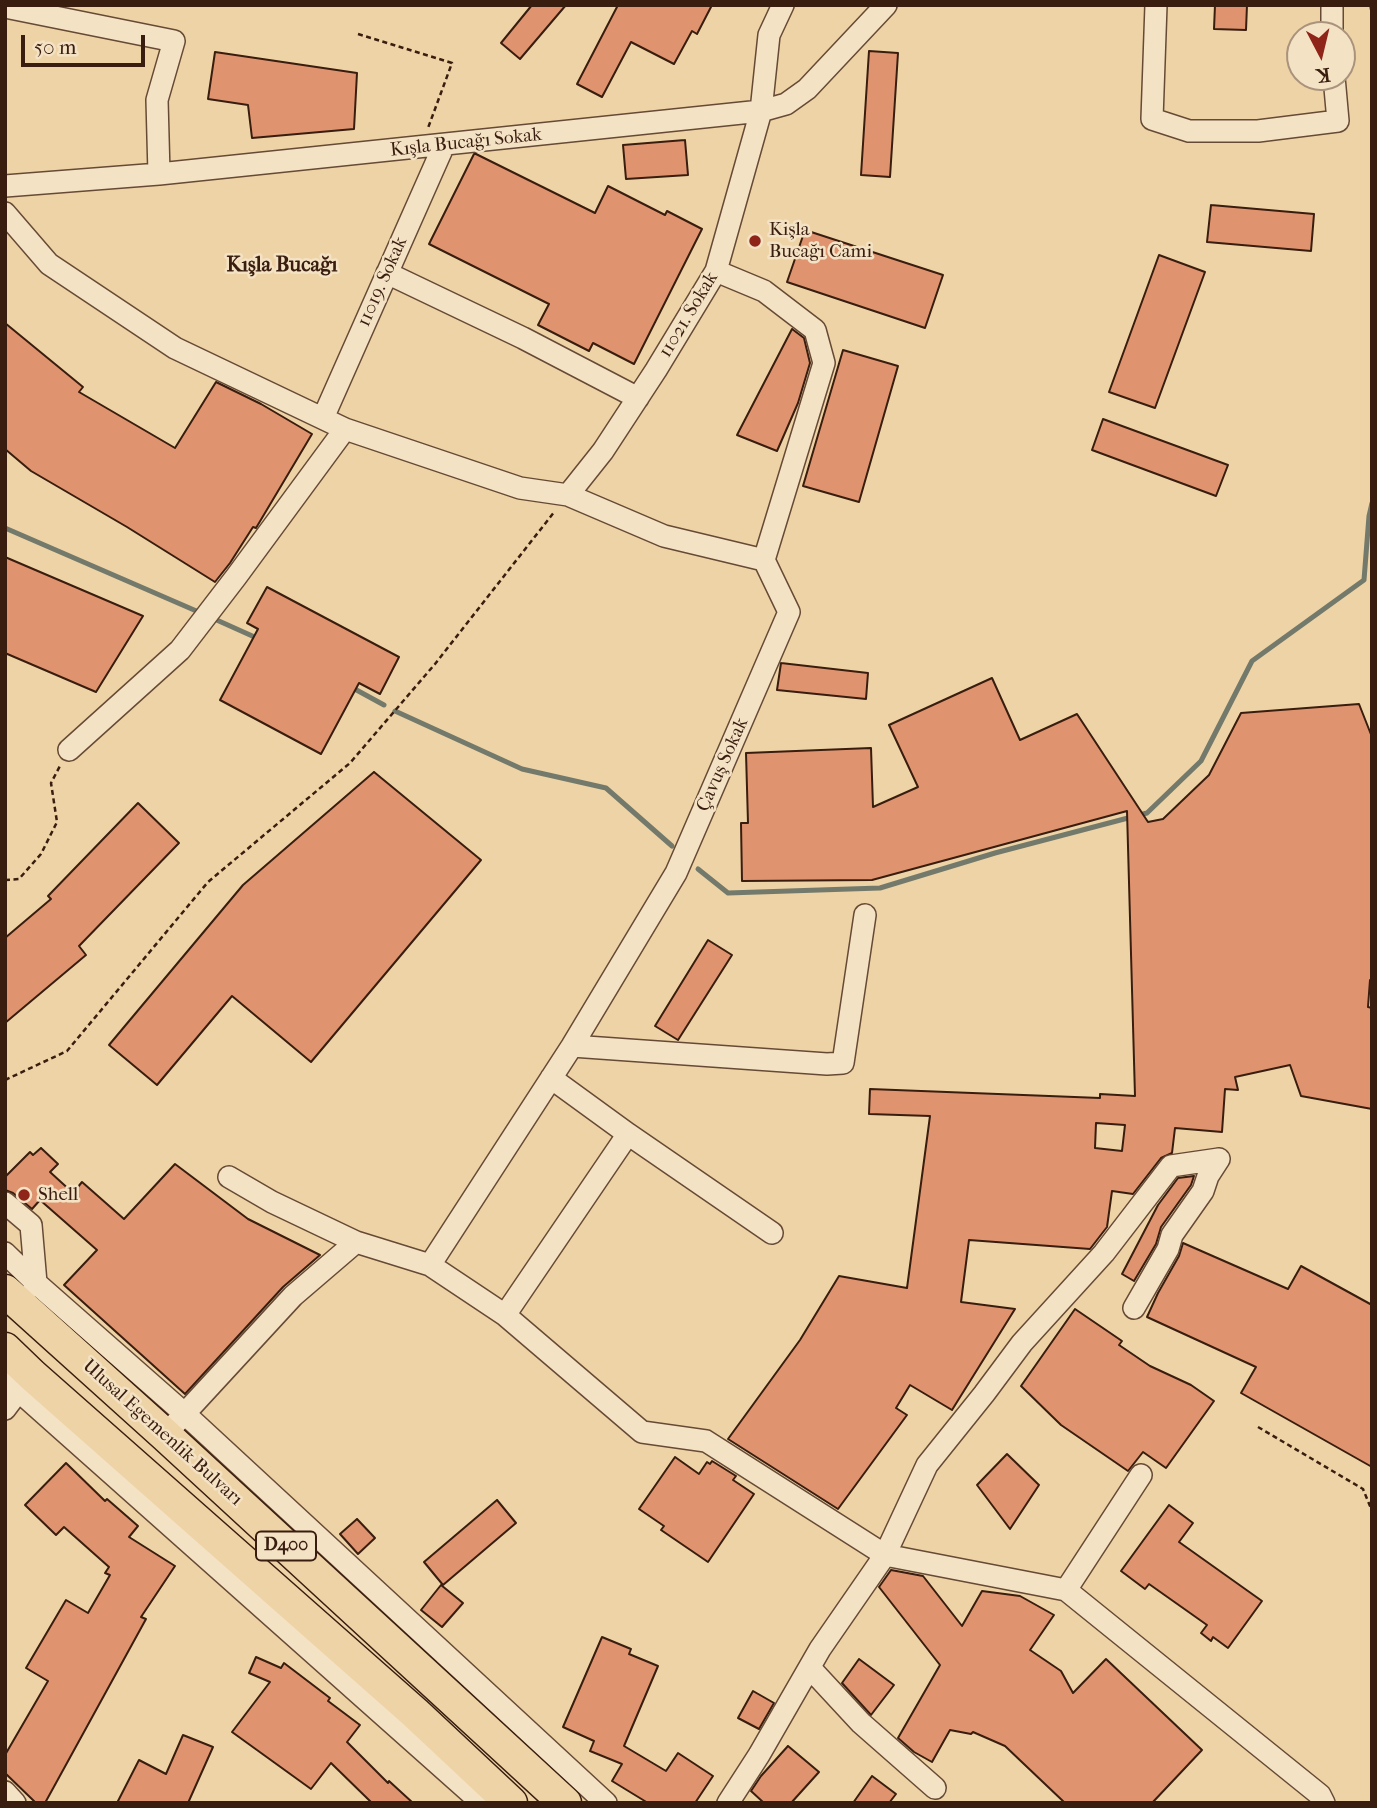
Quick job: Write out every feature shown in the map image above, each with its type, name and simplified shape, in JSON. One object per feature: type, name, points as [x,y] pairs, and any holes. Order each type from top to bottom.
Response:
[{"type":"highway","name":"Ulusal Egemenlik Bulvarı","points":[[20,1292],[175,1424],[565,1803]]},
{"type":"highway","name":"D400","points":[[5,1349],[18,1381],[415,1713],[511,1803]]},
{"type":"street","name":"11021. Sokak","points":[[568,495],[603,451],[716,271],[761,111],[769,35],[783,5]]},
{"type":"street","name":"Kışla Bucağı Sokak","points":[[5,186],[159,174],[761,111],[786,104],[807,89],[886,5]]},
{"type":"street","points":[[1156,5],[1152,119],[1189,131],[1258,131],[1338,121],[1335,91]]},
{"type":"street","points":[[5,7],[174,41],[157,100],[159,174]]},
{"type":"street","name":"11019. Sokak","points":[[323,418],[444,145]]},
{"type":"street","points":[[5,213],[49,264],[175,348],[345,429],[520,488],[568,495],[664,536],[764,560],[824,363],[815,330],[764,291],[716,271]]},
{"type":"street","points":[[387,274],[523,338],[638,398]]},
{"type":"street","points":[[69,750],[180,650],[345,429]]},
{"type":"street","name":"Çavuş Sokak","points":[[430,1265],[572,1046],[676,873],[789,612],[764,560]]},
{"type":"street","points":[[572,1046],[843,1063],[865,915]]},
{"type":"street","points":[[551,1078],[772,1233]]},
{"type":"street","points":[[505,1315],[628,1134]]},
{"type":"street","points":[[728,1803],[820,1649],[885,1555],[928,1465],[1022,1343],[1104,1253],[1171,1166],[1219,1159],[1203,1192],[1171,1235],[1168,1249],[1134,1308]]},
{"type":"street","points":[[229,1177],[272,1202],[356,1242],[430,1265],[505,1315],[642,1432],[706,1441],[885,1555],[1066,1590],[1320,1796],[1324,1803]]},
{"type":"street","points":[[5,1203],[31,1225],[20,1292]]},
{"type":"street","points":[[356,1242],[293,1296],[175,1424],[606,1803]]},
{"type":"street","points":[[5,1253],[20,1292]]},
{"type":"street","points":[[5,1409],[18,1381],[482,1803]]},
{"type":"street","points":[[1066,1590],[1141,1475]]},
{"type":"street","points":[[810,1668],[861,1723],[935,1788]]},
{"type":"street","points":[[5,1792],[15,1803]]},
{"type":"path","points":[[358,34],[452,62],[421,148]]},
{"type":"path","points":[[5,1080],[67,1051],[208,882],[350,763],[435,664],[568,495]]},
{"type":"path","points":[[5,880],[19,879],[41,854],[57,822],[51,783],[69,750]]},
{"type":"path","points":[[1258,1427],[1363,1489],[1372,1511]]},
{"type":"building","points":[[532,5],[566,5],[520,59],[501,43]]},
{"type":"building","points":[[618,5],[712,5],[697,34],[692,31],[674,64],[631,42],[602,97],[577,84]]},
{"type":"building","points":[[1215,5],[1247,5],[1246,30],[1214,29]]},
{"type":"building","points":[[869,51],[898,53],[890,177],[861,175]]},
{"type":"building","points":[[215,52],[357,73],[354,129],[252,138],[248,105],[208,99]]},
{"type":"building","points":[[685,140],[688,175],[626,179],[623,145]]},
{"type":"building","points":[[474,154],[595,213],[608,186],[665,215],[667,211],[702,229],[634,364],[593,343],[589,351],[538,325],[549,304],[429,244]]},
{"type":"building","points":[[1211,205],[1314,214],[1311,251],[1207,242]]},
{"type":"building","points":[[805,230],[943,275],[925,328],[787,282]]},
{"type":"building","points":[[1159,255],[1205,272],[1155,408],[1109,392]]},
{"type":"building","points":[[5,323],[83,387],[79,392],[175,448],[216,382],[312,434],[256,528],[253,527],[215,582],[31,471],[5,449]]},
{"type":"building","points":[[792,329],[804,338],[810,363],[798,403],[777,451],[737,435]]},
{"type":"building","points":[[843,350],[898,366],[859,502],[803,486]]},
{"type":"building","points":[[1103,419],[1228,465],[1216,496],[1092,450]]},
{"type":"building","points":[[5,557],[143,616],[96,692],[5,653]]},
{"type":"building","points":[[267,587],[399,657],[380,694],[359,683],[321,754],[220,700],[258,629],[247,623]]},
{"type":"building","points":[[781,663],[868,673],[866,699],[777,690]]},
{"type":"building","points":[[992,678],[1020,740],[1077,714],[1148,822],[1163,819],[1209,775],[1241,713],[1359,704],[1372,737],[1372,980],[1368,1007],[1372,1008],[1372,1109],[1301,1096],[1290,1065],[1235,1077],[1238,1090],[1225,1089],[1222,1132],[1175,1128],[1172,1153],[1161,1158],[1133,1194],[1112,1191],[1107,1227],[1090,1249],[969,1240],[961,1302],[1015,1309],[952,1410],[910,1385],[896,1408],[907,1415],[838,1509],[728,1439],[800,1340],[839,1276],[907,1288],[930,1116],[869,1114],[870,1089],[1100,1098],[1100,1094],[1135,1096],[1127,811],[872,880],[742,881],[741,823],[748,823],[746,753],[871,748],[873,807],[918,787],[889,725]],"holes":[[[1096,1123],[1125,1125],[1122,1151],[1095,1148]]]},
{"type":"building","points":[[374,772],[481,860],[311,1062],[232,996],[157,1085],[109,1045],[243,885]]},
{"type":"building","points":[[138,803],[179,843],[79,946],[86,955],[5,1023],[5,938],[51,899],[48,896]]},
{"type":"building","points":[[708,940],[732,955],[678,1040],[655,1026]]},
{"type":"building","points":[[41,1148],[58,1164],[50,1172],[73,1193],[82,1182],[124,1219],[175,1164],[248,1219],[320,1255],[283,1287],[185,1394],[64,1285],[97,1250],[40,1200],[32,1209],[13,1193],[5,1190],[5,1177],[30,1152],[33,1155]]},
{"type":"building","points":[[1194,1176],[1191,1185],[1161,1227],[1156,1244],[1134,1281],[1122,1274],[1158,1205],[1178,1178]]},
{"type":"building","points":[[1183,1243],[1288,1289],[1301,1266],[1372,1305],[1372,1467],[1241,1393],[1256,1367],[1147,1317]]},
{"type":"building","points":[[1075,1309],[1122,1341],[1119,1345],[1150,1366],[1191,1385],[1214,1401],[1166,1468],[1143,1452],[1128,1471],[1061,1425],[1021,1386]]},
{"type":"building","points":[[1007,1454],[1039,1485],[1010,1529],[977,1485]]},
{"type":"building","points":[[675,1457],[699,1474],[707,1462],[710,1464],[712,1461],[736,1476],[733,1480],[754,1494],[708,1562],[661,1530],[664,1526],[639,1509]]},
{"type":"building","points":[[66,1463],[105,1501],[107,1499],[138,1526],[129,1537],[175,1566],[141,1617],[146,1619],[45,1803],[36,1803],[5,1773],[5,1755],[48,1681],[26,1668],[66,1600],[88,1613],[110,1575],[105,1573],[109,1567],[64,1527],[56,1535],[25,1505]]},
{"type":"building","points":[[497,1500],[516,1523],[443,1585],[424,1562]]},
{"type":"building","points":[[1169,1505],[1193,1523],[1179,1542],[1262,1601],[1228,1648],[1213,1637],[1211,1641],[1201,1633],[1207,1625],[1149,1584],[1145,1589],[1121,1571]]},
{"type":"building","points":[[357,1519],[375,1538],[358,1554],[340,1534]]},
{"type":"building","points":[[891,1570],[923,1576],[962,1626],[982,1591],[1020,1596],[1054,1615],[1030,1650],[1061,1671],[1073,1693],[1106,1659],[1202,1750],[1152,1803],[1065,1803],[1005,1746],[973,1732],[971,1734],[950,1730],[932,1762],[914,1752],[898,1738],[940,1665],[879,1587]]},
{"type":"building","points":[[441,1585],[463,1603],[442,1627],[421,1610]]},
{"type":"building","points":[[602,1637],[631,1649],[629,1654],[658,1666],[624,1746],[666,1771],[678,1753],[713,1776],[695,1803],[648,1803],[612,1781],[622,1764],[590,1751],[594,1741],[563,1727]]},
{"type":"building","points":[[256,1657],[281,1668],[284,1663],[360,1725],[347,1742],[388,1783],[389,1781],[413,1803],[372,1803],[331,1763],[311,1789],[232,1732],[270,1682],[249,1673]]},
{"type":"building","points":[[859,1659],[894,1685],[871,1715],[842,1683]]},
{"type":"building","points":[[753,1691],[774,1703],[759,1729],[738,1718]]},
{"type":"building","points":[[183,1735],[213,1747],[188,1803],[117,1803],[139,1760],[166,1774]]},
{"type":"building","points":[[788,1746],[819,1772],[791,1803],[764,1803],[751,1791]]},
{"type":"building","points":[[872,1776],[896,1794],[889,1803],[853,1803]]},
{"type":"waterway","points":[[1371,5],[1372,9]]},
{"type":"waterway","points":[[698,869],[728,893],[880,888],[995,853],[1147,813],[1201,761],[1252,661],[1364,580],[1372,503]]},
{"type":"waterway","points":[[5,528],[201,613]]},
{"type":"waterway","points":[[210,617],[259,639]]},
{"type":"waterway","points":[[351,687],[384,705]]},
{"type":"waterway","points":[[395,711],[522,769],[606,788],[672,846]]},
{"type":"place","name":"Kişla Bucağı Cami","points":[[755,241]]},
{"type":"place","name":"Shell","points":[[24,1195]]},
{"type":"district","name":"Kışla Bucağı","points":[[282,266]]}]
